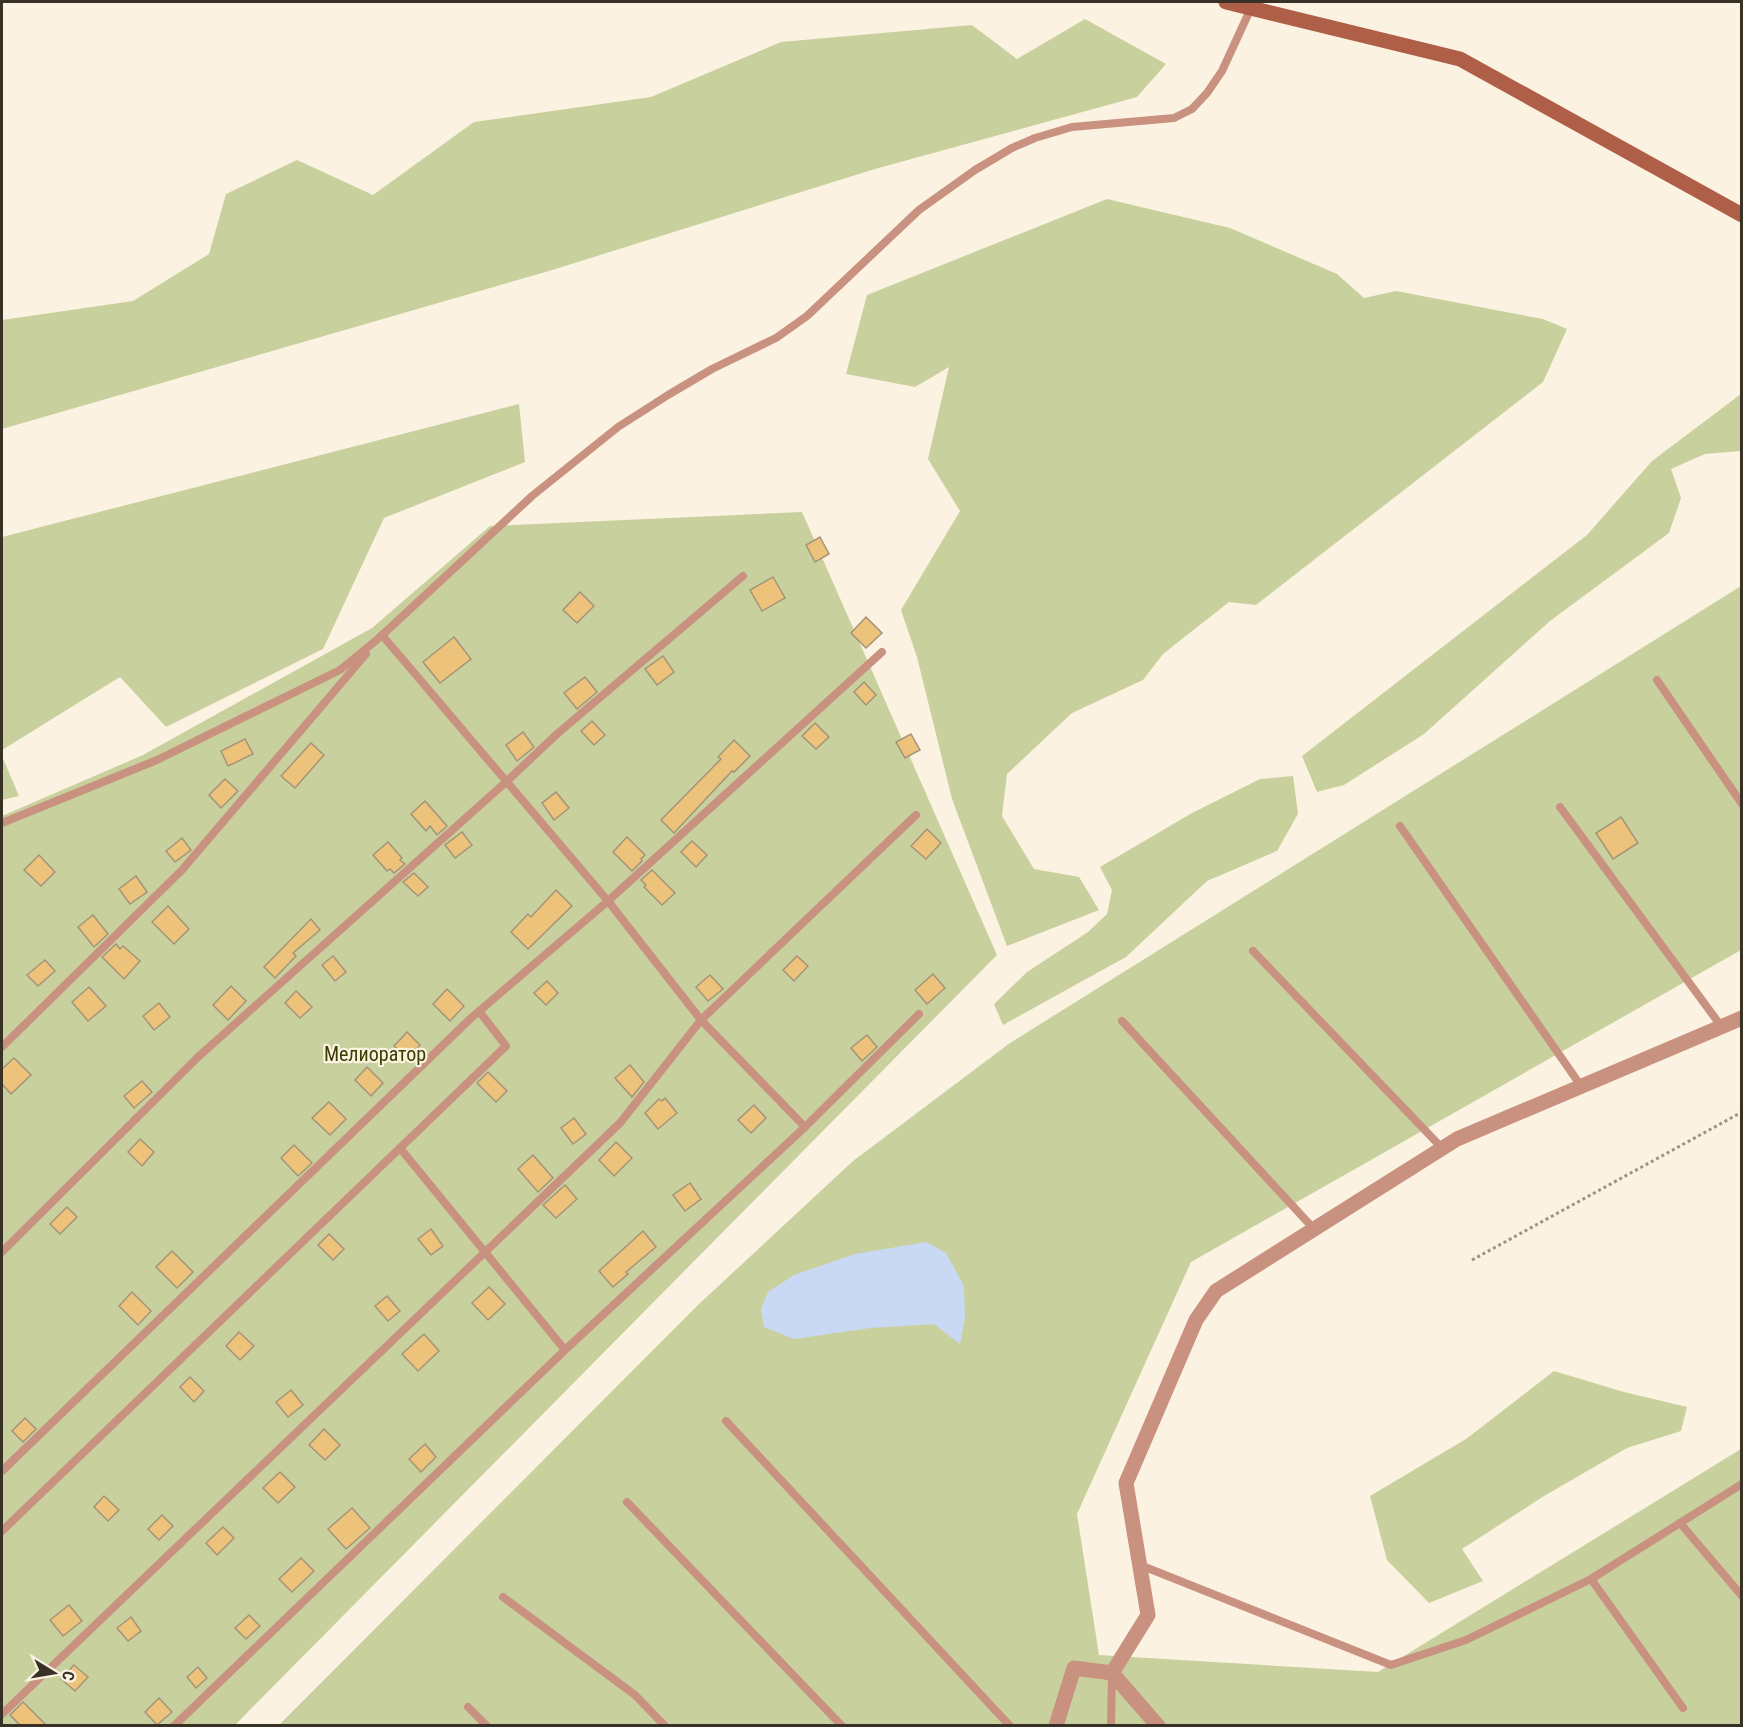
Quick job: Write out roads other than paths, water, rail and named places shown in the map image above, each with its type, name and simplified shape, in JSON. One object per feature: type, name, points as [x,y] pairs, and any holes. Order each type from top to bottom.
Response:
[{"type":"street","points":[[1226,2],[1460,59],[1742,215]]},
{"type":"street","points":[[1112,1673],[1148,1615],[1126,1483],[1196,1320],[1216,1291],[1457,1139],[1742,1018]]},
{"type":"street","points":[[1056,1725],[1074,1668],[1112,1673],[1158,1725]]},
{"type":"lane","points":[[2,824],[157,760],[340,670],[382,635],[532,496],[618,427],[712,369],[776,338],[807,316],[919,210],[975,170],[1012,148],[1035,138],[1072,127],[1174,118],[1192,108],[1207,93],[1222,71],[1251,8]]},
{"type":"lane","points":[[2,1252],[198,1057],[507,782],[557,734],[743,576]]},
{"type":"lane","points":[[382,635],[608,901],[701,1020],[805,1127]]},
{"type":"lane","points":[[2,1047],[182,870],[382,635]]},
{"type":"lane","points":[[2,1471],[479,1011],[608,901],[882,652]]},
{"type":"lane","points":[[1657,680],[1742,804]]},
{"type":"lane","points":[[1560,807],[1721,1026]]},
{"type":"lane","points":[[2,1714],[620,1123],[701,1020],[916,815]]},
{"type":"lane","points":[[1400,826],[1581,1086]]},
{"type":"lane","points":[[1252,951],[1442,1148]]},
{"type":"lane","points":[[2,1530],[506,1046],[479,1011]]},
{"type":"lane","points":[[174,1725],[565,1350],[805,1127],[919,1014]]},
{"type":"lane","points":[[1122,1021],[1314,1229]]},
{"type":"lane","points":[[400,1148],[565,1350]]},
{"type":"lane","points":[[726,1421],[1010,1725]]},
{"type":"lane","points":[[1140,1565],[1391,1665],[1466,1640],[1591,1579],[1741,1486]]},
{"type":"lane","points":[[627,1502],[843,1725]]},
{"type":"lane","points":[[1680,1523],[1742,1596]]},
{"type":"lane","points":[[1591,1579],[1683,1708]]},
{"type":"lane","points":[[503,1598],[635,1695],[665,1725]]},
{"type":"lane","points":[[1111,1725],[1112,1673]]},
{"type":"lane","points":[[468,1707],[487,1725]]},
{"type":"water","points":[[926,1242],[946,1253],[964,1286],[965,1318],[960,1344],[934,1324],[870,1328],[794,1339],[764,1327],[761,1309],[768,1292],[794,1275],[855,1254]]},
{"type":"park label","name":"Мелиоратор","points":[[375,1054]]}]
